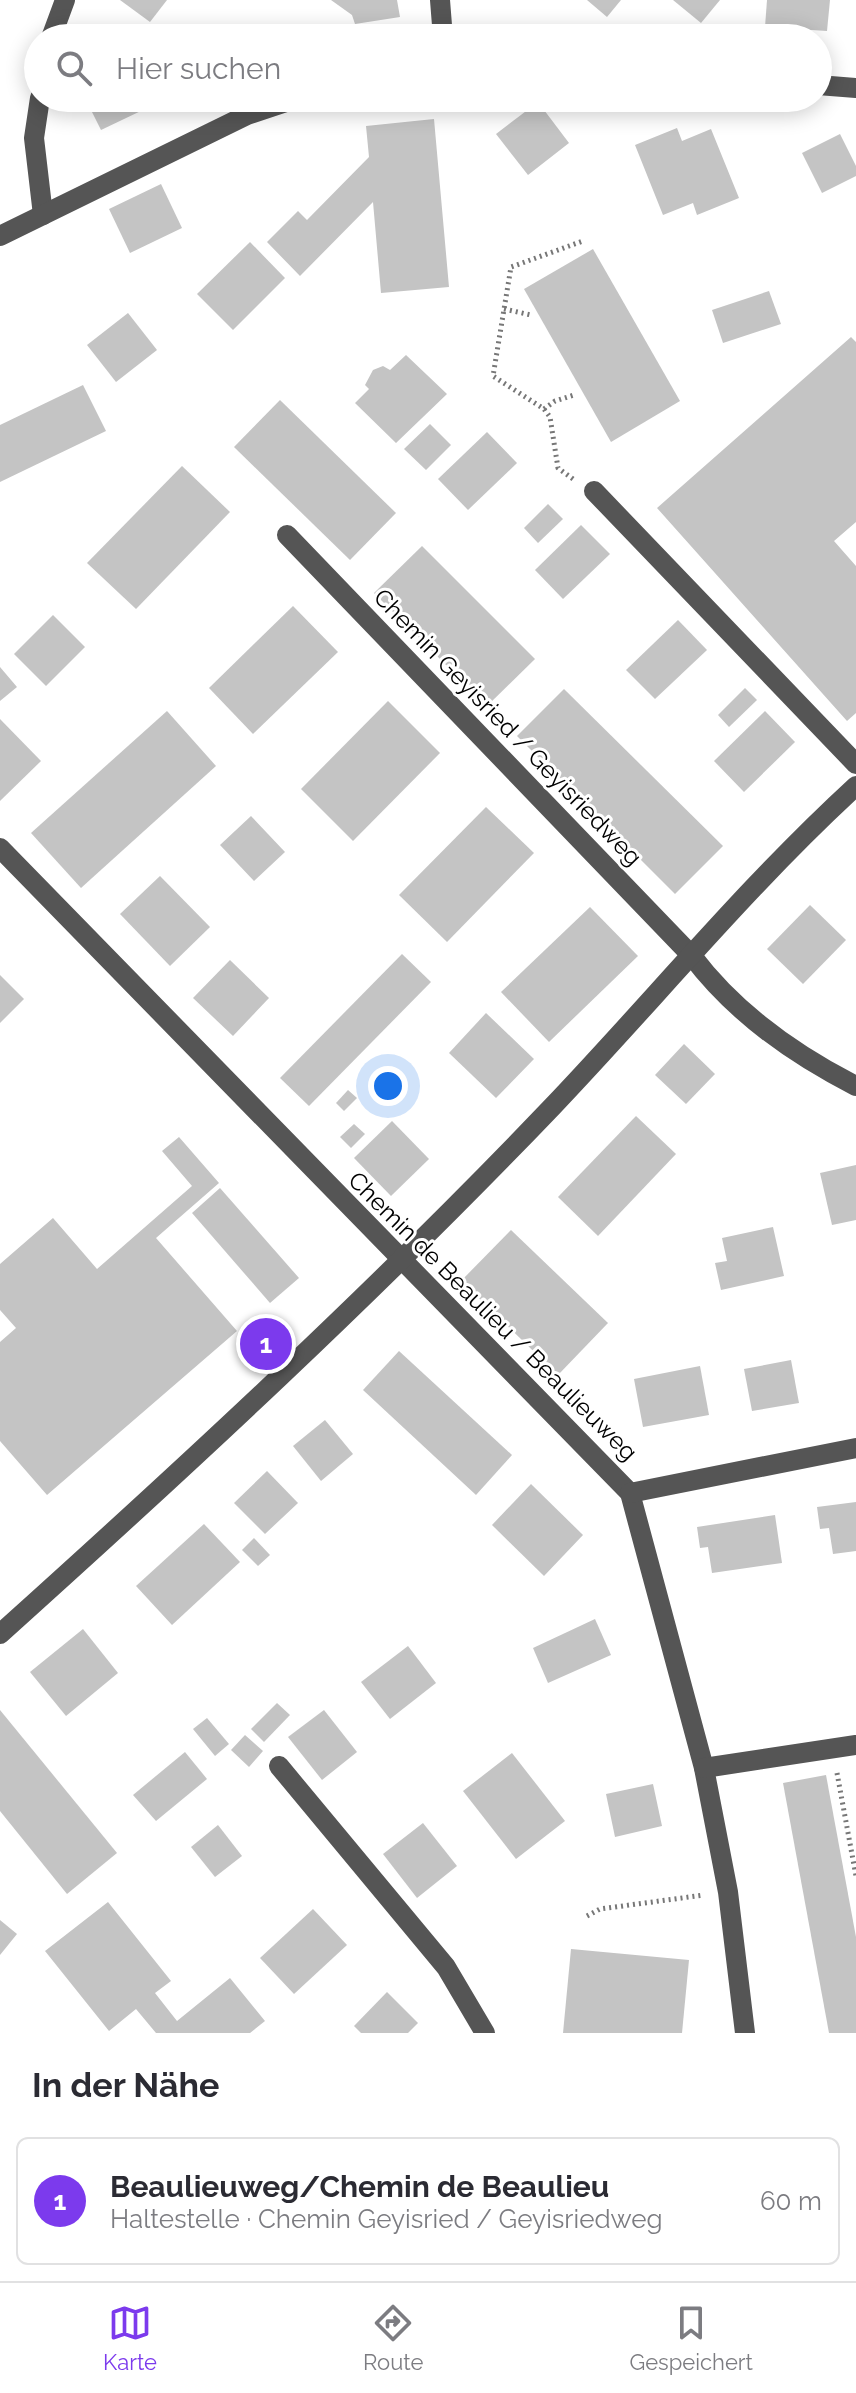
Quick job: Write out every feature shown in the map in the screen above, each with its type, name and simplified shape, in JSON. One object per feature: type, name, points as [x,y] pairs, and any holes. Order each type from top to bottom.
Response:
[{"type":"street","points":[[56,24],[65,0]]},
{"type":"street","points":[[440,0],[442,24]]},
{"type":"street","points":[[832,86],[856,88]]},
{"type":"street","points":[[38,112],[34,138],[43,215]]},
{"type":"street","points":[[0,236],[256,112]]},
{"type":"street","points":[[594,491],[856,764]]},
{"type":"street","name":"Chemin Geyisried / Geyisriedweg","points":[[287,535],[692,956],[707,976],[780,1043],[856,1086]]},
{"type":"street","points":[[0,1634],[400,1260],[550,1109],[779,859],[856,786]]},
{"type":"street","name":"Chemin de Beaulieu / Beaulieuweg","points":[[0,848],[630,1493],[704,1768],[728,1892],[745,2033]]},
{"type":"street","points":[[630,1493],[856,1448]]},
{"type":"street","points":[[704,1768],[856,1745]]},
{"type":"street","points":[[279,1766],[446,1967],[485,2033]]},
{"type":"path","points":[[583,241],[511,267],[493,376],[544,409],[550,417],[558,468],[594,491]]},
{"type":"path","points":[[504,309],[531,315]]},
{"type":"path","points":[[544,409],[555,401],[574,395]]},
{"type":"path","points":[[833,1749],[856,1876]]},
{"type":"path","points":[[587,1916],[600,1909],[728,1892]]},
{"type":"building","points":[[120,0],[167,0],[150,22]]},
{"type":"building","points":[[331,0],[397,0],[400,17],[355,24],[352,15]]},
{"type":"building","points":[[587,0],[621,0],[607,17]]},
{"type":"building","points":[[673,0],[720,0],[701,23]]},
{"type":"building","points":[[767,0],[830,0],[828,24],[765,24]]},
{"type":"building","points":[[92,112],[139,112],[101,130]]},
{"type":"building","points":[[525,112],[546,112],[569,143],[528,175],[496,134]]},
{"type":"building","points":[[434,119],[449,287],[381,293],[373,202],[300,276],[267,242],[298,211],[307,220],[369,157],[366,126]]},
{"type":"building","points":[[677,128],[682,141],[711,129],[739,198],[697,215],[693,203],[663,215],[635,145]]},
{"type":"building","points":[[840,134],[856,166],[856,176],[822,193],[802,153]]},
{"type":"building","points":[[161,184],[182,228],[130,253],[109,209]]},
{"type":"building","points":[[250,242],[285,278],[233,330],[197,294]]},
{"type":"building","points":[[593,249],[680,401],[611,442],[524,289]]},
{"type":"building","points":[[769,291],[781,324],[723,343],[712,310]]},
{"type":"building","points":[[128,313],[157,350],[116,382],[87,345]]},
{"type":"building","points":[[851,337],[856,342],[856,522],[834,541],[856,566],[856,713],[847,721],[657,508]]},
{"type":"building","points":[[406,355],[447,394],[396,443],[355,403],[369,389],[365,385],[373,370],[383,366],[390,370]]},
{"type":"building","points":[[83,385],[106,431],[0,482],[0,425]]},
{"type":"building","points":[[280,400],[396,513],[350,560],[234,447]]},
{"type":"building","points":[[430,424],[451,445],[426,470],[404,449]]},
{"type":"building","points":[[487,432],[517,463],[468,510],[438,479]]},
{"type":"building","points":[[182,466],[230,512],[136,609],[87,563]]},
{"type":"building","points":[[548,504],[563,519],[538,543],[524,528]]},
{"type":"building","points":[[581,525],[610,554],[563,599],[535,570]]},
{"type":"building","points":[[422,546],[535,659],[487,706],[374,593]]},
{"type":"building","points":[[293,606],[338,652],[253,734],[209,688]]},
{"type":"building","points":[[53,615],[85,647],[46,686],[14,654]]},
{"type":"building","points":[[678,620],[707,650],[655,699],[626,670]]},
{"type":"building","points":[[0,667],[17,687],[0,701]]},
{"type":"building","points":[[745,688],[757,700],[729,727],[718,715]]},
{"type":"building","points":[[564,689],[723,846],[675,894],[517,736]]},
{"type":"building","points":[[388,701],[440,753],[353,841],[301,789]]},
{"type":"building","points":[[167,711],[216,766],[81,888],[31,833]]},
{"type":"building","points":[[765,711],[795,742],[744,792],[714,761]]},
{"type":"building","points":[[0,719],[41,761],[0,801]]},
{"type":"building","points":[[486,807],[534,853],[447,942],[399,895]]},
{"type":"building","points":[[251,816],[285,852],[254,881],[220,845]]},
{"type":"building","points":[[160,876],[210,927],[170,966],[120,914]]},
{"type":"building","points":[[810,905],[846,940],[803,984],[767,949]]},
{"type":"building","points":[[590,907],[638,956],[549,1042],[501,992]]},
{"type":"building","points":[[402,954],[431,982],[309,1106],[280,1078]]},
{"type":"building","points":[[230,960],[269,998],[233,1036],[193,998]]},
{"type":"building","points":[[0,975],[24,999],[0,1023]]},
{"type":"building","points":[[486,1013],[534,1059],[496,1098],[449,1053]]},
{"type":"building","points":[[684,1044],[715,1074],[686,1104],[655,1075]]},
{"type":"building","points":[[348,1090],[357,1098],[344,1111],[336,1103]]},
{"type":"building","points":[[636,1116],[676,1154],[598,1236],[558,1197]]},
{"type":"building","points":[[392,1121],[429,1159],[391,1196],[354,1158]]},
{"type":"building","points":[[354,1124],[365,1134],[351,1148],[340,1137]]},
{"type":"building","points":[[179,1137],[219,1183],[156,1238],[237,1331],[47,1495],[0,1441],[0,1342],[16,1328],[0,1310],[0,1264],[53,1218],[97,1269],[192,1186],[162,1151]]},
{"type":"building","points":[[856,1165],[856,1220],[832,1225],[820,1173]]},
{"type":"building","points":[[220,1188],[299,1278],[270,1303],[192,1213]]},
{"type":"building","points":[[773,1227],[784,1276],[721,1290],[715,1263],[727,1261],[722,1238]]},
{"type":"building","points":[[511,1230],[608,1323],[558,1375],[461,1281]]},
{"type":"building","points":[[399,1351],[512,1455],[476,1495],[363,1390]]},
{"type":"building","points":[[791,1360],[799,1403],[752,1411],[744,1369]]},
{"type":"building","points":[[700,1366],[709,1415],[643,1427],[634,1379]]},
{"type":"building","points":[[325,1420],[353,1454],[321,1481],[293,1446]]},
{"type":"building","points":[[267,1471],[298,1503],[265,1534],[234,1503]]},
{"type":"building","points":[[531,1484],[583,1535],[544,1576],[492,1525]]},
{"type":"building","points":[[856,1502],[856,1551],[833,1554],[829,1528],[820,1529],[817,1507]]},
{"type":"building","points":[[775,1515],[782,1563],[712,1573],[708,1547],[700,1548],[697,1527]]},
{"type":"building","points":[[204,1524],[240,1562],[172,1625],[136,1586]]},
{"type":"building","points":[[254,1538],[270,1555],[258,1566],[242,1550]]},
{"type":"building","points":[[595,1619],[611,1655],[548,1683],[533,1648]]},
{"type":"building","points":[[83,1629],[118,1673],[66,1716],[30,1672]]},
{"type":"building","points":[[408,1646],[436,1683],[390,1719],[361,1682]]},
{"type":"building","points":[[277,1703],[290,1715],[264,1742],[251,1729]]},
{"type":"building","points":[[0,1710],[117,1853],[67,1894],[0,1811]]},
{"type":"building","points":[[324,1710],[357,1752],[322,1780],[288,1737]]},
{"type":"building","points":[[207,1718],[229,1744],[215,1756],[193,1729]]},
{"type":"building","points":[[245,1735],[263,1751],[249,1767],[231,1750]]},
{"type":"building","points":[[185,1752],[207,1779],[156,1821],[133,1795]]},
{"type":"building","points":[[512,1753],[565,1821],[516,1859],[463,1791]]},
{"type":"building","points":[[826,1775],[856,1937],[856,2033],[829,2033],[783,1783]]},
{"type":"building","points":[[653,1784],[662,1826],[615,1837],[606,1794]]},
{"type":"building","points":[[423,1823],[457,1866],[417,1898],[383,1854]]},
{"type":"building","points":[[218,1825],[242,1856],[215,1877],[191,1847]]},
{"type":"building","points":[[108,1902],[171,1981],[155,1993],[177,2021],[230,1978],[265,2021],[250,2033],[156,2033],[136,2009],[109,2031],[45,1951]]},
{"type":"building","points":[[313,1909],[347,1945],[294,1994],[260,1958]]},
{"type":"building","points":[[0,1920],[17,1934],[0,1955]]},
{"type":"building","points":[[571,1949],[689,1960],[682,2033],[563,2033]]},
{"type":"building","points":[[387,1992],[418,2023],[408,2033],[361,2033],[354,2026]]},
{"type":"place","name":"Beaulieuweg/Chemin de Beaulieu","points":[[266,1344]]}]
